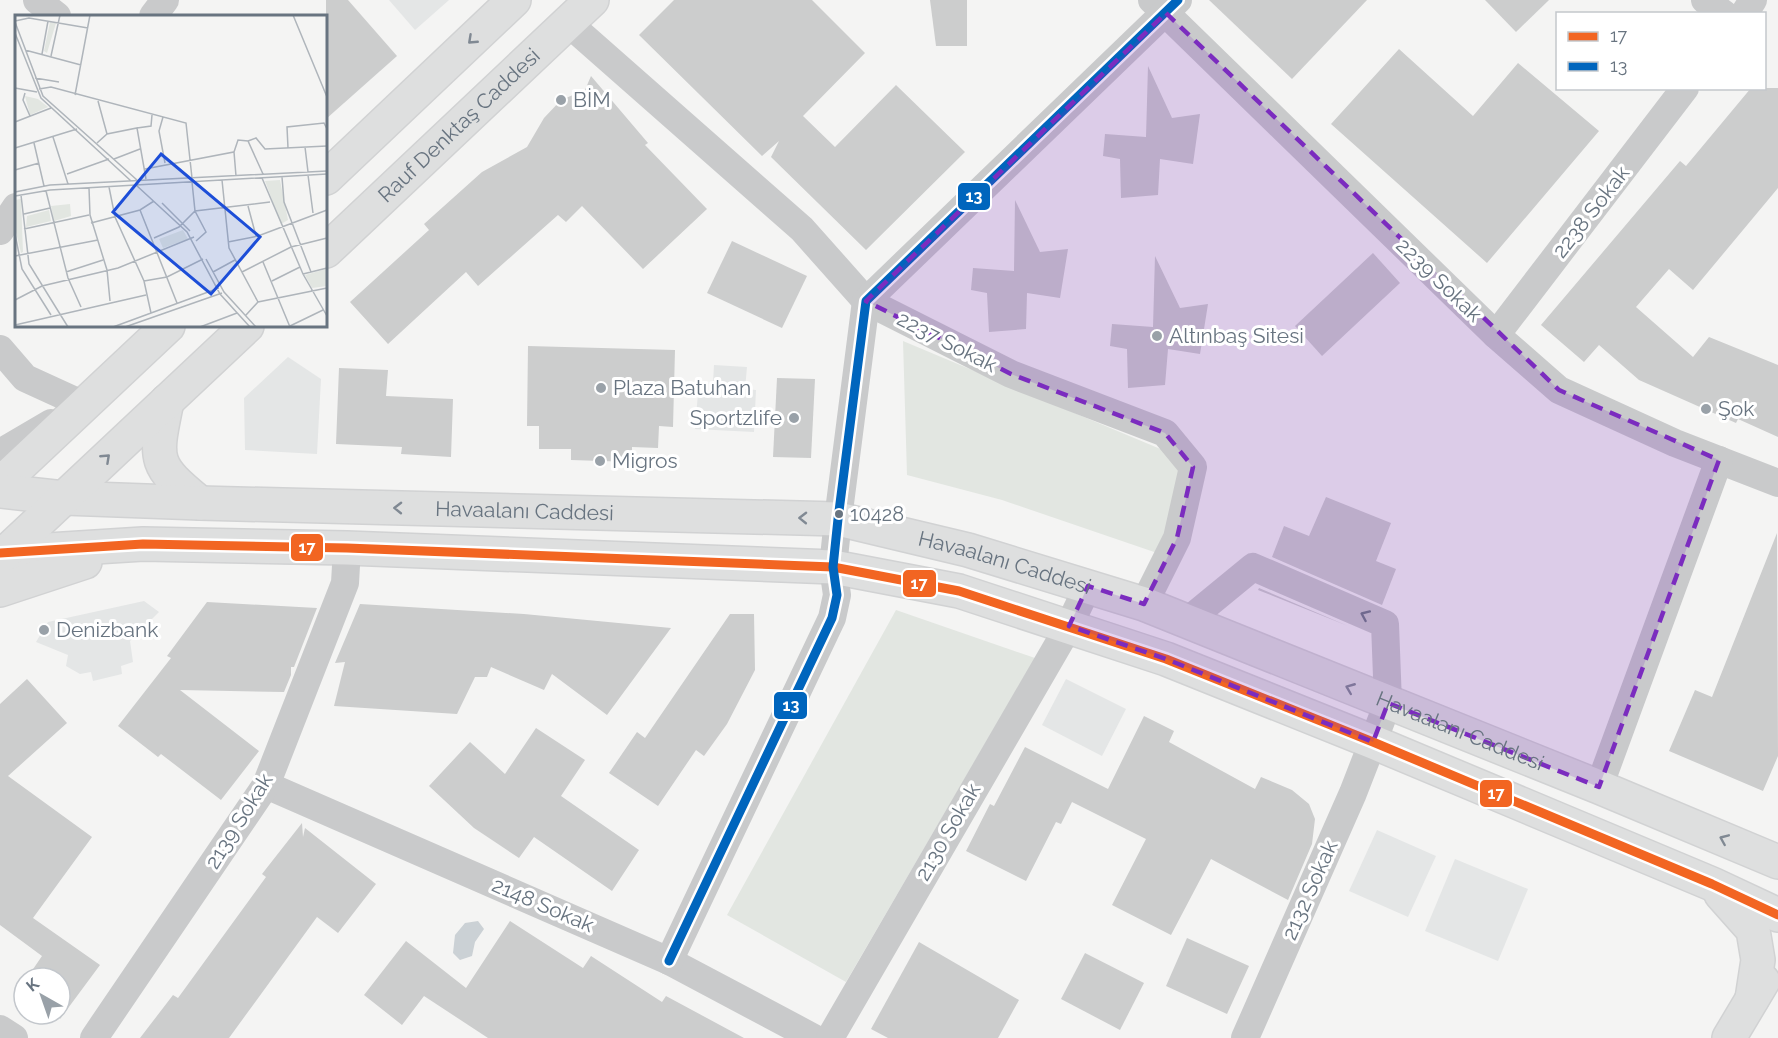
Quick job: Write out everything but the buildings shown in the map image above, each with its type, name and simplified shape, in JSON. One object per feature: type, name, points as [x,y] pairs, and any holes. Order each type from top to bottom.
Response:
[{"type":"main road","points":[[327,177],[514,0]]},
{"type":"main road","name":"Rauf Denktaş Caddesi","points":[[327,251],[592,0]]},
{"type":"main road","points":[[0,484],[81,404],[167,327]]},
{"type":"main road","points":[[2,554],[246,327]]},
{"type":"main road","points":[[167,401],[160,435],[159,461],[174,482],[200,503]]},
{"type":"main road","name":"Havaalanı Caddesi","points":[[0,491],[64,498],[200,503],[838,519],[968,550],[1144,604],[1599,787],[1778,862]]},
{"type":"main road","points":[[0,590],[44,573],[142,544]]},
{"type":"main road","name":"Havaalanı Caddesi","points":[[2,554],[142,544],[347,548],[833,567],[959,591],[1166,659],[1373,742],[1712,884],[1778,915]]},
{"type":"main road","points":[[1712,884],[1753,930],[1758,960],[1752,999]]},
{"type":"main road","points":[[1730,1038],[1778,956]]},
{"type":"street","points":[[37,0],[56,15]]},
{"type":"street","points":[[154,15],[165,0]]},
{"type":"street","points":[[1705,0],[1721,12]]},
{"type":"street","points":[[669,961],[832,618],[837,595],[833,567],[838,519],[866,301],[1165,4]]},
{"type":"street","name":"2239 Sokak","points":[[1165,4],[1496,335],[1559,390],[1719,460],[1778,483]]},
{"type":"street","name":"2237 Sokak","points":[[568,23],[802,229],[866,301],[1011,374],[1165,433],[1193,467],[1177,538],[1144,604]]},
{"type":"street","name":"2238 Sokak","points":[[1496,335],[1683,90]]},
{"type":"street","points":[[0,231],[15,208]]},
{"type":"street","points":[[0,350],[25,378],[81,404]]},
{"type":"street","points":[[0,453],[30,438],[81,404]]},
{"type":"street","points":[[1599,787],[1719,460]]},
{"type":"street","name":"2139 Sokak","points":[[94,1038],[266,785],[345,583],[347,548]]},
{"type":"street","points":[[1186,622],[1253,567],[1385,624],[1388,703]]},
{"type":"street","name":"2130 Sokak","points":[[830,1038],[1069,626],[1088,586]]},
{"type":"street","name":"2132 Sokak","points":[[1245,1038],[1388,703]]},
{"type":"street","name":"2148 Sokak","points":[[266,785],[669,961],[814,1038]]},
{"type":"street","points":[[0,1029],[14,1038]]},
{"type":"highlighted area","points":[[1166,13],[1559,390],[1719,460],[1599,787],[1388,703],[1373,742],[1166,659],[1069,626],[1088,586],[1144,604],[1177,538],[1193,467],[1165,433],[1011,374],[866,301]]},
{"type":"shaded area","points":[[389,0],[449,0],[415,30]]},
{"type":"shaded area","points":[[903,341],[1170,453],[1184,473],[1160,554],[1002,500],[907,475]]},
{"type":"shaded area","points":[[288,357],[321,379],[317,454],[245,450],[244,398]]},
{"type":"shaded area","points":[[714,365],[747,367],[745,389],[756,390],[754,432],[695,429],[699,382],[713,383]]},
{"type":"shaded area","points":[[144,601],[159,612],[130,641],[133,662],[121,666],[122,674],[93,681],[91,672],[80,674],[66,666],[68,655],[36,642],[48,622]]},
{"type":"shaded area","points":[[896,610],[1035,658],[846,982],[727,915]]},
{"type":"shaded area","points":[[1066,679],[1126,709],[1102,756],[1042,725]]},
{"type":"shaded area","points":[[1377,830],[1436,856],[1408,917],[1349,891]]},
{"type":"shaded area","points":[[1455,859],[1528,889],[1498,961],[1425,931]]},
{"type":"shaded area","points":[[478,921],[484,929],[475,942],[472,956],[460,960],[453,953],[455,935],[465,923]]},
{"type":"transit line","name":"13","points":[[669,961],[832,618],[837,595],[833,567],[838,519],[866,301],[1178,0]]},
{"type":"transit line","name":"17","points":[[0,553],[143,544],[347,548],[833,567],[959,591],[1166,659],[1373,742],[1712,884],[1778,915]]},
{"type":"place","name":"BİM","points":[[561,100]]},
{"type":"place","name":"Altınbaş Sitesi","points":[[1157,336]]},
{"type":"place","name":"Plaza Batuhan","points":[[601,388]]},
{"type":"place","name":"Şok","points":[[1706,409]]},
{"type":"place","name":"Sportzlife","points":[[794,418]]},
{"type":"place","name":"Migros","points":[[600,461]]},
{"type":"place","name":"10428","points":[[839,514]]},
{"type":"place","name":"Denizbank","points":[[44,630]]}]
